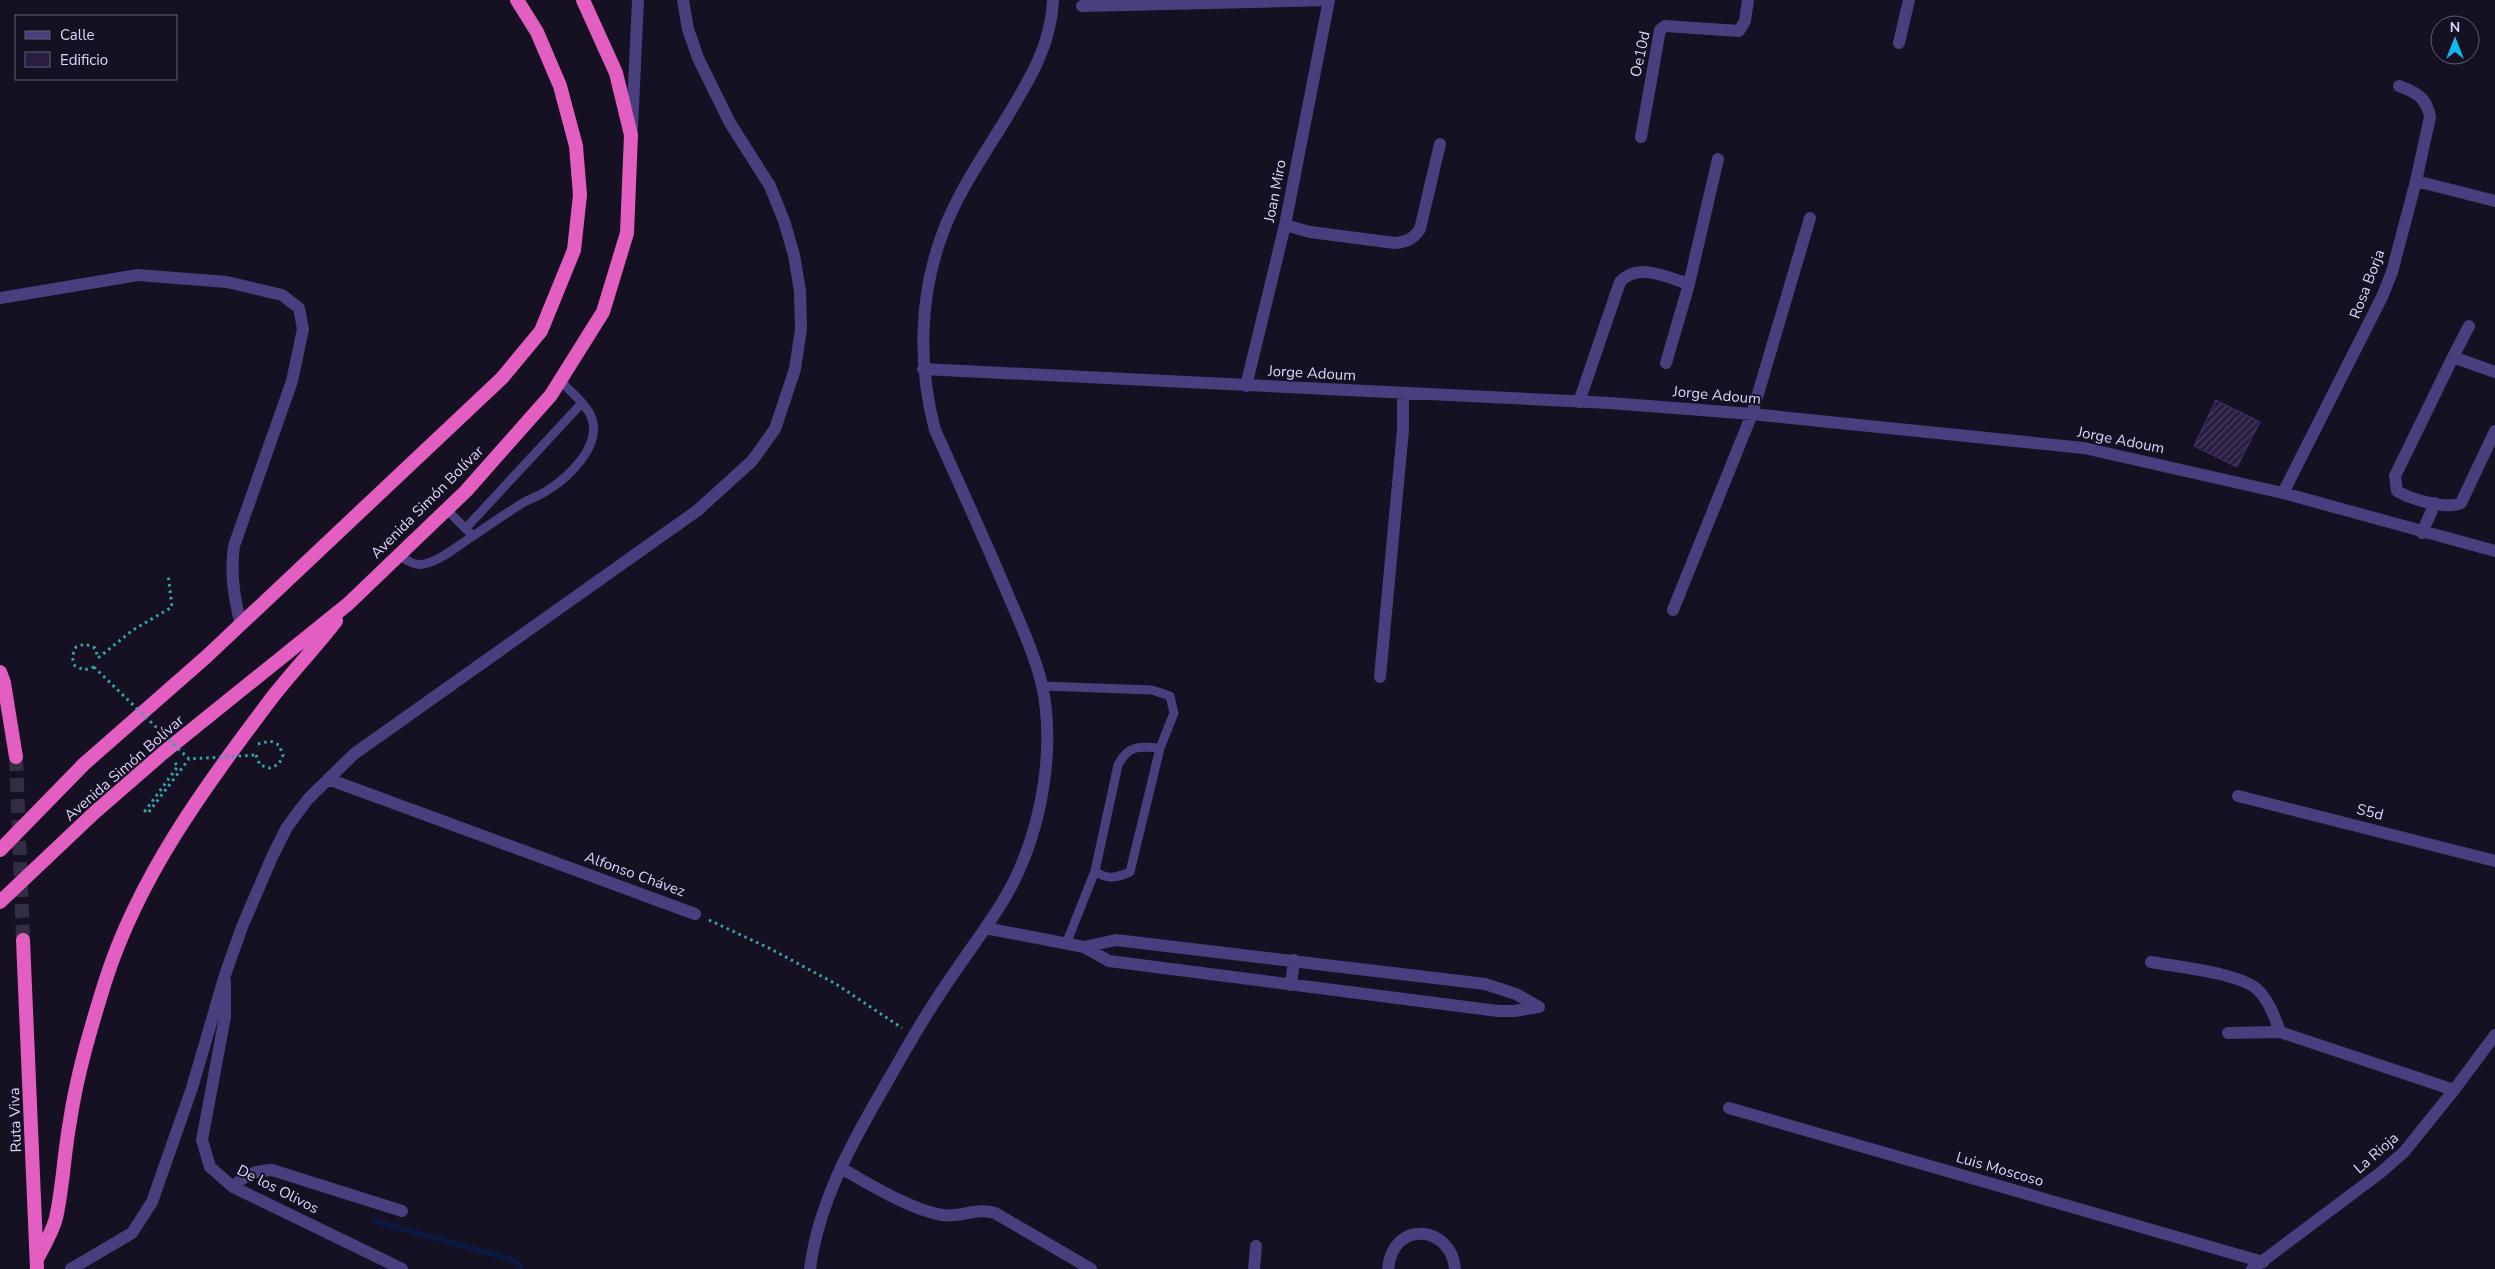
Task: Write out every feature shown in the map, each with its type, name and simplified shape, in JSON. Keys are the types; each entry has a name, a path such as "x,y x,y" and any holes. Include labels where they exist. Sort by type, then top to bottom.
{"highway":[{"name":"Avenida Simón Bolívar","path":"0,850 84,764 240,625 502,378 541,331 574,250 580,195 576,146 560,86 537,32 517,0"},
{"name":"Avenida Simón Bolívar","path":"0,902 94,813 156,759 348,604 447,510 551,395 561,381 603,312 627,233 631,135 616,73 583,0"},
{"path":"37,1264 56,1219 70,1120 91,1032 116,952 141,893 177,829 202,791 272,698 310,654 348,604"},
{"path":"0,672 4,683 16,757"},
{"name":"Ruta Viva","path":"23,940 37,1264"}],"street":[{"path":"631,135 638,0"},
{"path":"71,1269 132,1232 152,1202 192,1088 225,974 242,927 286,827 308,799 354,754 698,510 752,461 776,429 795,368 801,329 800,291 794,255 784,221 770,186 730,123 698,58 688,29 683,0"},
{"path":"810,1269 812,1250 825,1204 841,1168 914,1035 986,928 1017,875 1034,824 1045,772 1048,732 1042,686 1031,651 1008,594 935,430 927,401 923,369 926,298 932,266 942,234 963,190 1028,82 1048,41 1053,0"},
{"path":"1082,6 1329,0"},
{"name":"Joan Miro","path":"1246,386 1285,225 1329,0"},
{"name":"Oe10d","path":"1640,137 1660,30 1664,26 1739,31 1744,21 1748,0"},
{"path":"1899,43 1909,0"},
{"name":"Rosa Borja","path":"2282,493 2382,297 2392,272 2416,181 2430,117 2424,100 2415,92 2399,86"},
{"path":"1285,225 1310,232 1395,243 1406,242 1415,237 1420,229 1440,144"},
{"path":"1666,363 1689,284 1718,159"},
{"path":"2416,181 2495,201"},
{"path":"1673,610 1752,414 1810,218"},
{"path":"1580,402 1620,282 1627,275 1636,271 1646,271 1689,284"},
{"path":"0,298 138,275 227,282 282,295 299,308 303,329 292,382 234,546 231,563 233,592 240,625"},
{"path":"2469,326 2395,476 2397,490 2434,504 2452,506 2461,503 2495,431"},
{"path":"2453,357 2495,372"},
{"name":"Jorge Adoum","path":"923,369 1580,402 1752,414 2084,448 2282,493 2495,552"},
{"path":"1380,677 1403,430 1403,394"},
{"path":"2422,533 2434,504"},
{"name":"Alfonso Chávez","path":"328,778 695,914"},
{"name":"S5d","path":"2238,796 2495,861"},
{"path":"986,928 1084,947 1109,960 1498,1011 1514,1011 1539,1006 1516,994 1486,984 1116,940 1104,940 1084,947"},
{"path":"1291,985 1294,960"},
{"path":"2151,962 2227,976 2258,989 2266,1000 2280,1032"},
{"name":"De los Olivos","path":"225,974 225,1017 202,1140 210,1167 233,1187 402,1269"},
{"path":"2228,1033 2280,1032 2454,1090"},
{"name":"La Rioja","path":"2258,1265 2404,1152 2454,1090 2495,1034"},
{"name":"Luis Moscoso","path":"1729,1108 2258,1265"},
{"path":"841,1168 878,1190 933,1213 945,1216 980,1210 995,1213 1092,1269"},
{"path":"233,1187 245,1175 256,1170 272,1170 402,1211"},
{"path":"1388,1269 1391,1252 1395,1244 1408,1235 1418,1234 1431,1236 1447,1246 1455,1269"},
{"path":"1254,1269 1256,1246"}],"lane":[{"path":"398,555 415,564 424,565 432,562 523,502 547,491 566,476 585,453 594,433 592,419 561,381"},
{"path":"466,528 581,404"},
{"path":"447,510 473,536"},
{"path":"1042,686 1152,690 1164,692 1170,696 1174,713 1160,748 1130,872 1110,878 1095,871"},
{"path":"1066,944 1095,871 1118,764 1130,748 1139,746 1160,748"}],"path":[{"path":"168,574 172,607 133,630 98,658 95,648 85,644 76,647 72,656 75,666 84,670 94,667 189,760"},
{"path":"178,766 145,811 148,813 189,760 256,755 260,764 270,768 279,764 283,755 279,745 270,741 260,746"},
{"name":"Alfonso Chávez","path":"695,914 769,948 836,984 914,1035"}],"building":[{"path":"2216,400 2260,422 2237,467 2194,446"}],"waterway":[{"path":"375,1221 514,1260 522,1269"}],"tunnel":[{"path":"16,757 23,940"}]}
